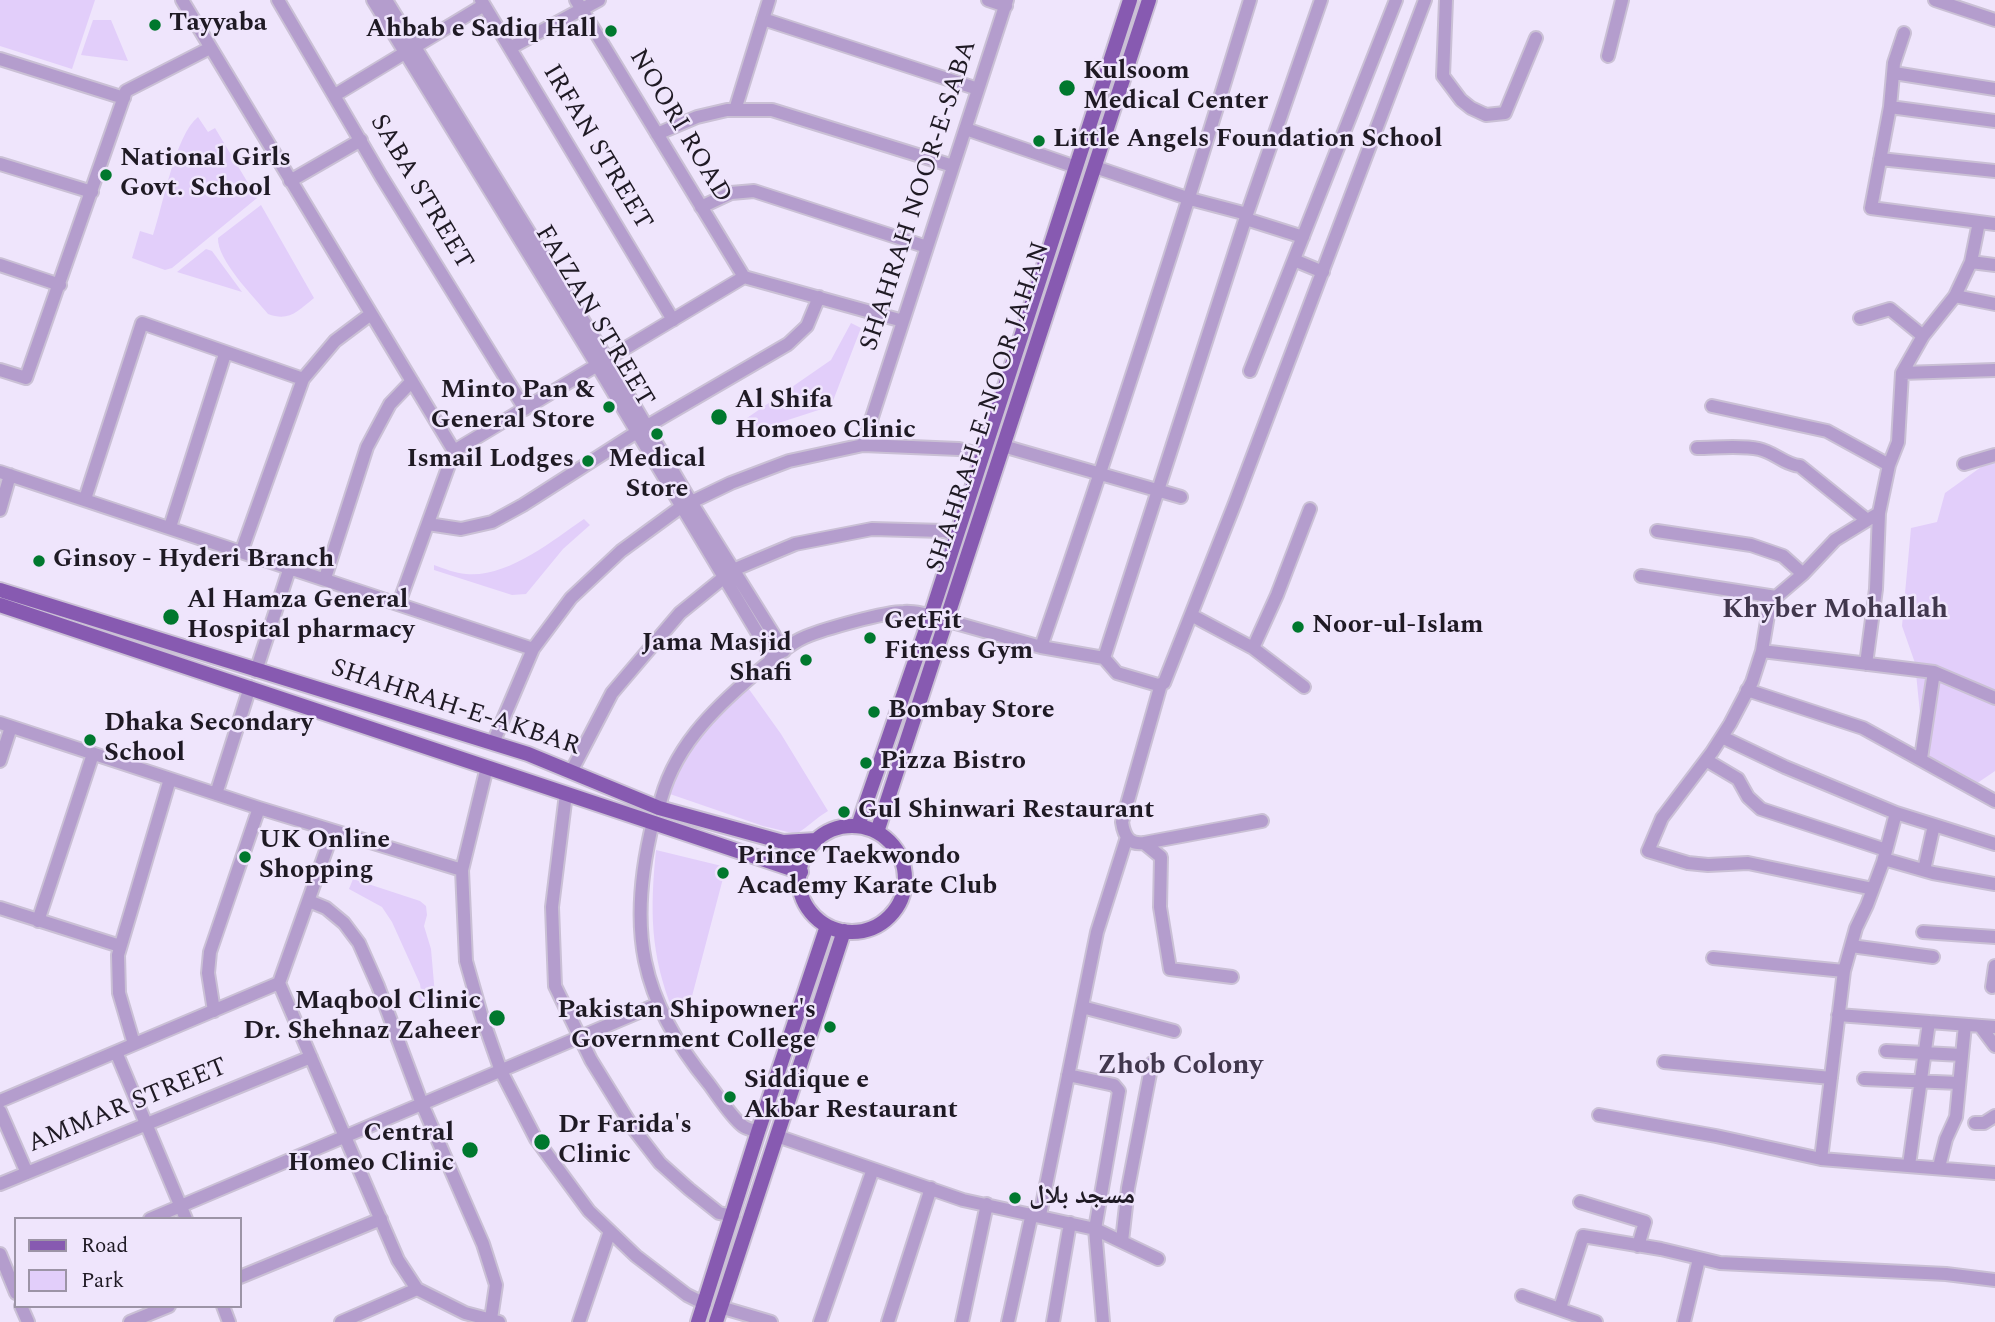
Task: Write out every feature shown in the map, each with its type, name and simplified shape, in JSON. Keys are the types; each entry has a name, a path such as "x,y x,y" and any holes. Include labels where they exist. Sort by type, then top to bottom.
{"main road":[{"name":"SHAHRAH-E-NOOR JAHAN","path":"877,832 1149,0"},
{"name":"SHAHRAH-E-NOOR JAHAN","path":"858,826 931,615 1128,7"},
{"path":"1128,7 1143,19"},
{"path":"997,408 1014,413"},
{"name":"SHAHRAH-E-AKBAR","path":"0,590 528,754 659,808 783,842 816,840"},
{"name":"SHAHRAH-E-AKBAR","path":"0,605 801,872"},
{"path":"858,826 887,836 898,850 903,863 905,883 895,910 885,920 859,931 844,931 827,926 817,919 803,900 800,889 801,863 816,840 831,830 858,826"},
{"path":"698,1322 827,926"},
{"path":"716,1322 844,931"}],"street":[{"path":"182,0 454,451"},
{"name":"SABA STREET","path":"278,0 524,409"},
{"name":"FAIZAN STREET","path":"373,0 410,50 602,362 728,573 773,659"},
{"name":"FAIZAN STREET","path":"386,0 410,50"},
{"path":"510,48 579,5 599,0"},
{"path":"735,110 769,0"},
{"path":"988,0 1006,3"},
{"path":"1041,647 1190,200 1250,0"},
{"path":"1104,658 1247,217 1321,0"},
{"path":"1250,372 1396,0"},
{"path":"1262,821 1144,843 1132,843 1122,822 1161,684 1166,680 1425,0"},
{"path":"1446,0 1443,76 1461,100 1486,115 1505,113 1536,38"},
{"path":"1608,56 1622,0"},
{"path":"1935,0 1995,20"},
{"path":"335,95 483,3"},
{"name":"IRFAN STREET","path":"483,3 673,320"},
{"name":"SHAHRAH NOOR-E-SABA","path":"863,445 1006,3"},
{"name":"NOORI ROAD","path":"579,5 744,277"},
{"path":"763,19 978,89"},
{"path":"1904,33 1894,64 1890,107 1871,208 1995,224"},
{"path":"0,370 26,378 126,91 210,48"},
{"path":"0,59 124,98"},
{"path":"1894,73 1995,89"},
{"path":"1890,107 1995,121"},
{"path":"657,134 697,117 735,110 772,110 953,166"},
{"path":"966,129 1076,167"},
{"path":"290,181 360,140"},
{"path":"1880,159 1995,171"},
{"path":"0,163 92,192"},
{"path":"1095,167 1303,237"},
{"path":"701,207 731,193 754,191 927,247"},
{"path":"1866,664 1876,589 1879,513 1889,466 1898,442 1902,373 1923,336 1955,296 1970,262 1979,222"},
{"path":"1294,260 1323,272"},
{"path":"1970,262 1995,265"},
{"path":"0,265 60,285"},
{"path":"399,603 454,451 744,277 904,321"},
{"path":"1955,296 1995,304"},
{"path":"428,524 461,529 492,522 523,505 642,429 788,344 807,326 818,297"},
{"path":"1860,318 1890,309 1923,336"},
{"path":"242,550 303,379 335,341 371,314"},
{"path":"85,499 142,323 303,379"},
{"path":"170,527 225,354"},
{"path":"1902,373 1995,370"},
{"path":"325,579 368,447 390,404 412,381"},
{"path":"1713,407 1827,431 1889,466"},
{"path":"494,743 533,649 571,598 621,551 686,505 731,483 789,461 863,445 959,449 983,455"},
{"path":"1003,446 1181,497"},
{"path":"1697,448 1756,448 1772,453 1793,466 1800,466 1867,520"},
{"path":"1964,464 1995,456"},
{"path":"0,510 5,473 533,649"},
{"path":"1253,648 1310,509"},
{"path":"1873,889 1748,863 1688,863 1648,851 1662,818 1706,760 1752,682 1762,651 1768,614 1776,597 1804,575 1835,540 1879,513"},
{"path":"571,772 612,693 680,613 728,573 795,544 872,529 944,531 956,535"},
{"path":"1657,530 1751,545 1783,556 1804,575"},
{"path":"256,671 290,566"},
{"name":"FAIZAN STREET","path":"728,573 785,651"},
{"path":"1641,576 1776,597"},
{"path":"659,808 662,794 685,744 720,703 804,637 904,612 931,615"},
{"path":"1191,615 1253,648 1304,687"},
{"path":"945,620 1041,647 1104,658 1117,673 1161,684"},
{"path":"1762,651 1934,672 1995,698"},
{"path":"1920,758 1934,672"},
{"path":"216,794 250,687"},
{"path":"1746,690 1863,728 1995,801"},
{"path":"0,761 6,725 259,808 462,870"},
{"path":"1721,737 1896,813 1995,844"},
{"path":"38,921 93,754"},
{"path":"1706,760 1738,779 1748,797 1761,809 1924,870 1995,884"},
{"path":"487,767 462,870 466,961 501,1071 536,1139 589,1211 636,1256 687,1295 705,1304"},
{"path":"134,1044 119,993 120,946 170,779"},
{"path":"566,794 552,907 555,986 579,1038 611,1095 660,1163 719,1213 733,1216"},
{"path":"214,1011 208,973 210,952 259,808"},
{"path":"1821,1159 1844,971 1856,928 1885,854 1896,813"},
{"path":"653,822 645,857 639,907 642,950 658,1004 686,1056 743,1126 758,1132"},
{"path":"1924,870 1934,825"},
{"path":"309,901 326,908 344,923 359,943 422,1104 483,1244 496,1285 495,1321 465,1313 417,1289 398,1259 279,983 333,831"},
{"path":"1007,1322 1036,1214 1097,932 1127,837"},
{"path":"1144,843 1162,860 1160,907 1170,969 1232,977"},
{"path":"0,908 120,946"},
{"path":"1923,932 1995,937"},
{"path":"1851,946 1933,957"},
{"path":"1713,958 1844,971"},
{"path":"1992,987 1995,966"},
{"path":"0,1101 279,983"},
{"path":"155,1217 658,1004"},
{"path":"1082,1007 1174,1031"},
{"path":"1838,1015 1995,1027"},
{"path":"1909,1165 1929,1022"},
{"path":"1939,1167 1946,1139 1956,1117 1965,1025"},
{"path":"1980,1026 1995,1046"},
{"path":"1886,1051 1962,1055"},
{"path":"116,1052 186,1217"},
{"name":"AMMAR STREET","path":"0,1184 311,1057"},
{"path":"1664,1062 1831,1077"},
{"path":"1122,1241 1128,1188 1152,1063"},
{"path":"1068,1074 1114,1086 1119,1091 1095,1229 1102,1322"},
{"path":"1864,1079 1959,1083"},
{"path":"0,1111 27,1173"},
{"path":"1599,1115 1716,1136 1821,1159 1995,1172"},
{"path":"1975,1123 1984,1123 1995,1116"},
{"path":"778,1136 963,1200 1095,1229 1158,1259"},
{"path":"820,1322 873,1169"},
{"path":"888,1322 931,1188"},
{"path":"1580,1202 1645,1222 1638,1246"},
{"path":"962,1322 987,1204"},
{"path":"242,1276 381,1219"},
{"path":"1053,1322 1070,1223"},
{"path":"579,1322 610,1231"},
{"path":"1560,1308 1583,1236 1720,1263 1946,1274 1995,1280"},
{"path":"0,1254 8,1278"},
{"path":"1684,1322 1699,1259"},
{"path":"341,1322 417,1289"},
{"path":"1522,1296 1596,1322"},
{"path":"720,1307 771,1322"},
{"path":"130,1322 164,1308"}],"green space":[{"path":"0,0 95,0 72,69 0,46"},
{"path":"93,20 111,20 128,61 81,55"},
{"path":"198,117 208,132 215,128 257,198 172,268 165,270 132,258 140,231 153,235 176,155 190,126"},
{"path":"261,205 314,298 288,316 268,314 237,278 219,247 218,238"},
{"path":"206,249 212,251 242,292 177,272"},
{"path":"851,323 861,328 831,406 754,431 747,418 831,360"},
{"path":"1995,460 1995,771 1973,786 1924,754 1915,663 1902,626 1911,528 1937,522 1945,493 1988,462"},
{"path":"584,519 590,525 563,549 526,594 512,595 434,570 434,565 466,574 497,570 528,556"},
{"path":"746,685 781,734 828,811 796,834 763,826 667,793 697,737"},
{"path":"656,850 726,867 691,1000 673,1011 656,951 653,892"},
{"path":"353,879 420,901 426,906 424,926 431,949 435,995 421,1005 417,993 421,991 420,984 392,922 382,907 349,889"}],"place":[{"name":"Tayyaba","path":"155,25"},
{"name":"Ahbab e Sadiq Hall","path":"611,31"},
{"name":"Kulsoom Medical Center","path":"1067,88"},
{"name":"Little Angels Foundation School","path":"1039,141"},
{"name":"National Girls Govt. School","path":"106,175"},
{"name":"Minto Pan & General Store","path":"609,407"},
{"name":"Al Shifa Homoeo Clinic","path":"719,417"},
{"name":"Medical Store","path":"657,434"},
{"name":"Ismail Lodges","path":"588,461"},
{"name":"Ginsoy - Hyderi Branch","path":"39,561"},
{"name":"Al Hamza General Hospital pharmacy","path":"171,617"},
{"name":"Noor-ul-Islam","path":"1298,627"},
{"name":"GetFit Fitness Gym","path":"870,638"},
{"name":"Jama Masjid Shafi","path":"806,660"},
{"name":"Bombay Store","path":"874,712"},
{"name":"Dhaka Secondary School","path":"90,740"},
{"name":"Pizza Bistro","path":"866,763"},
{"name":"Gul Shinwari Restaurant","path":"844,812"},
{"name":"UK Online Shopping","path":"245,857"},
{"name":"Prince Taekwondo Academy Karate Club","path":"723,873"},
{"name":"Maqbool Clinic Dr. Shehnaz Zaheer","path":"497,1018"},
{"name":"Pakistan Shipowner's Government College","path":"830,1027"},
{"name":"Siddique e Akbar Restaurant","path":"730,1097"},
{"name":"Dr Farida's Clinic","path":"542,1142"},
{"name":"Central Homeo Clinic","path":"470,1150"},
{"name":"مسجد بلال","path":"1015,1198"}],"district":[{"name":"Khyber Mohallah","path":"1835,612"},
{"name":"Zhob Colony","path":"1180,1068"}]}
